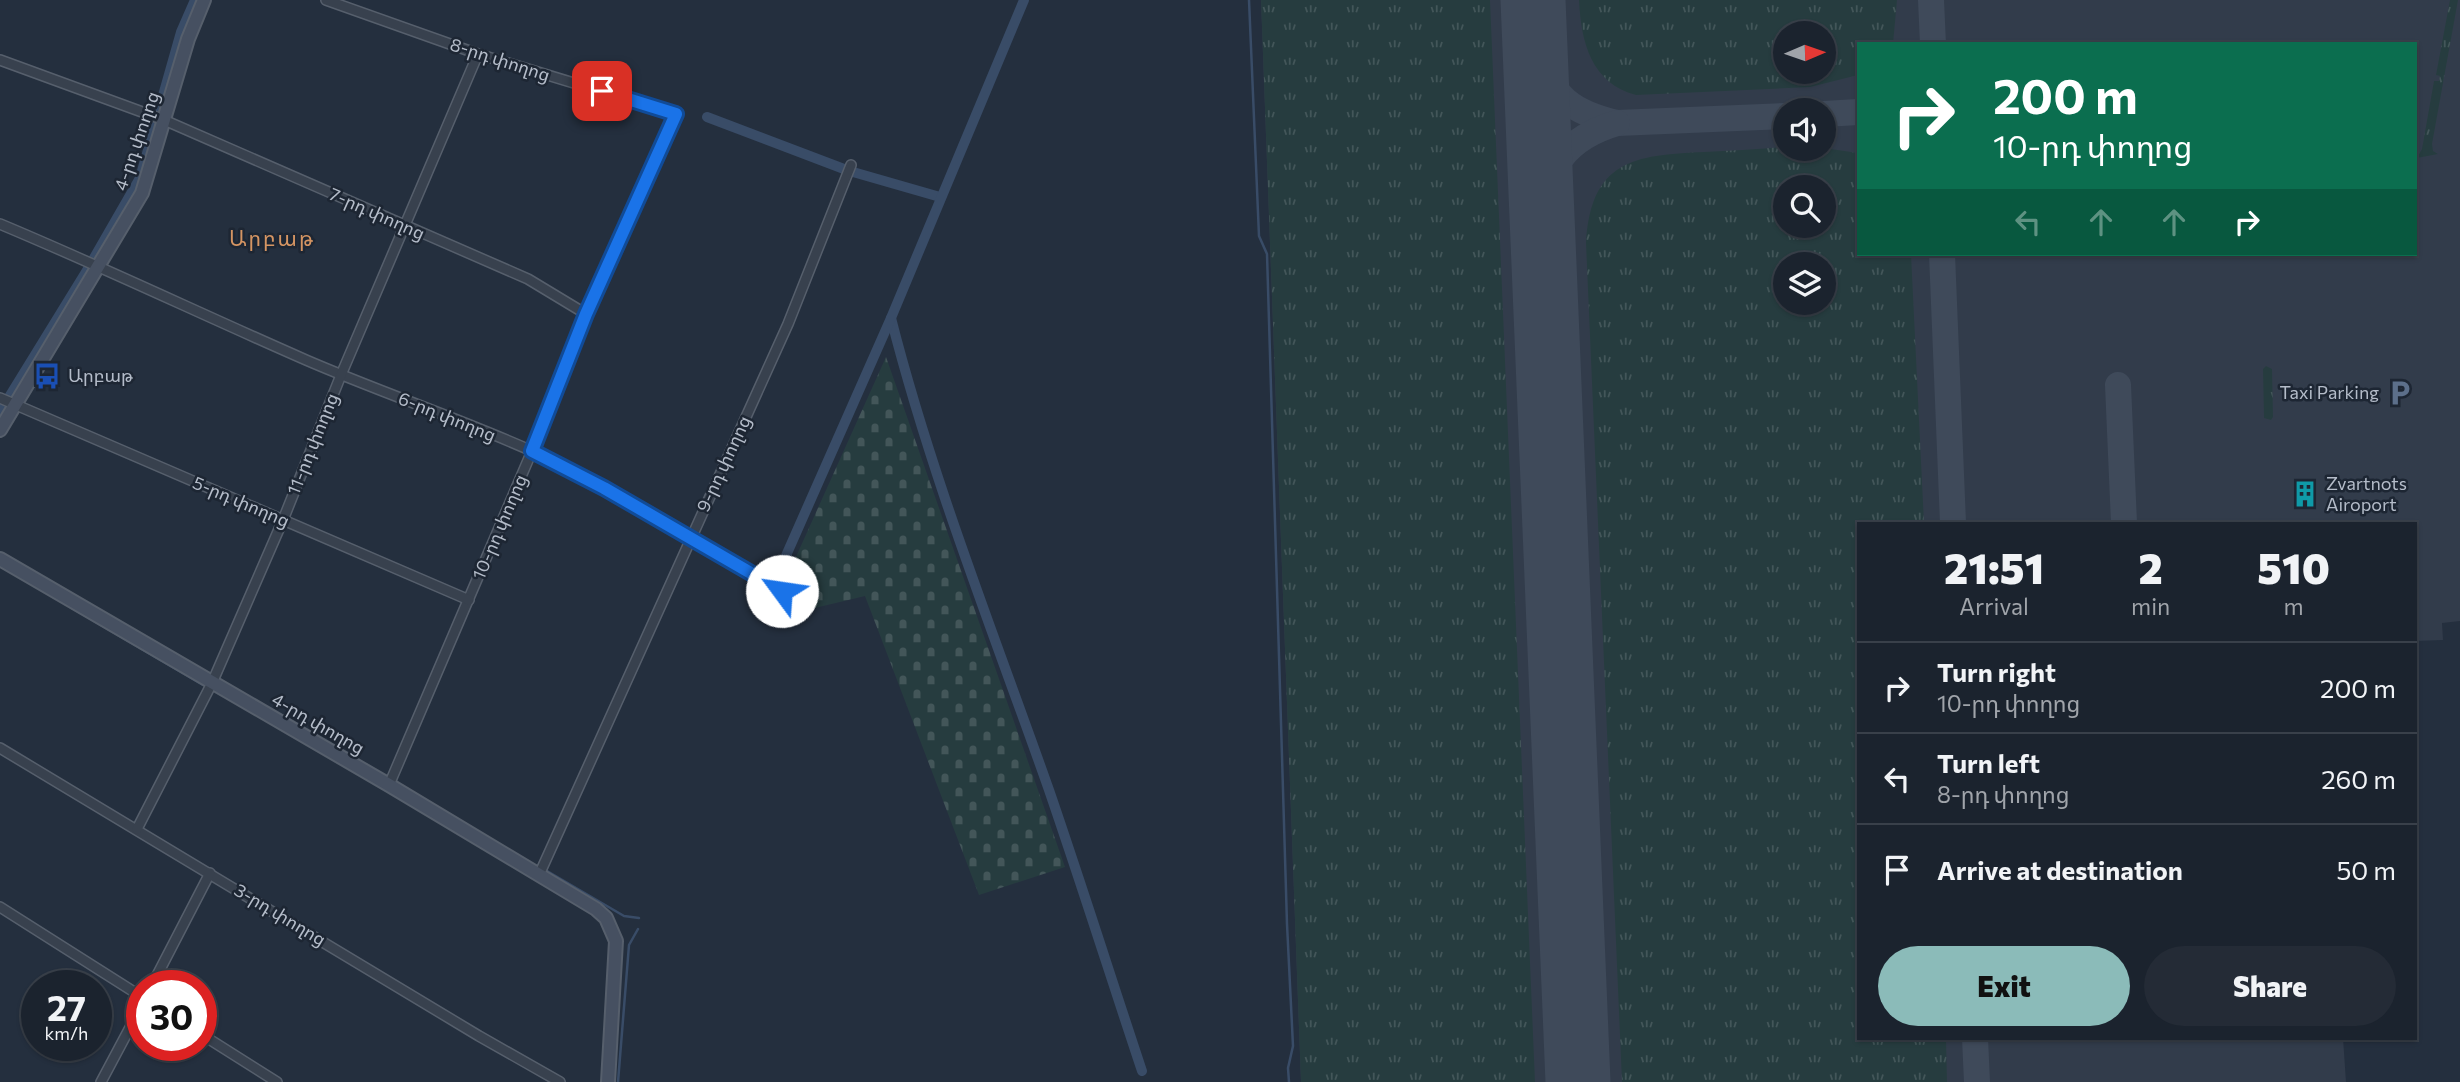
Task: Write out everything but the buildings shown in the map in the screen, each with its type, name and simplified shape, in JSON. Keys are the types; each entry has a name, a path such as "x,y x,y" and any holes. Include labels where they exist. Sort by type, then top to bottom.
{"main road":[{"name":"4-րդ փողոց","path":"0,430 142,193 188,39 204,0"},
{"name":"4-րդ փողոց","path":"0,559 389,785 596,909 612,928 616,954 608,1082"}],"street":[{"name":"8-րդ փողոց","path":"327,0 478,54 676,114"},
{"name":"11-րդ փողոց","path":"137,829 212,683 478,54"},
{"name":"7-րդ փողոց","path":"0,60 164,120 528,279 586,314"},
{"name":"10-րդ փողոց","path":"389,785 532,451 586,314 676,114"},
{"name":"9-րդ փողոց","path":"539,875 788,324 850,165"},
{"name":"6-րդ փողոց","path":"0,224 341,375 532,451 582,476 782,591"},
{"name":"5-րդ փողոց","path":"0,398 469,600"},
{"name":"3-րդ փողոց","path":"0,748 560,1082"},
{"path":"160,970 210,873"},
{"path":"0,907 126,987"},
{"path":"101,1082 126,1035"},
{"path":"217,1044 277,1082"}],"shaded area":[{"path":"1261,0 2460,0 2460,621 2442,623 2443,640 2417,641 2417,522 1857,522 1857,1040 2343,1040 2346,1082 1301,1082"}],"green space":[{"path":"1261,0 1490,0 1535,1082 1301,1082"},
{"path":"1579,0 1897,0 1893,42 1857,42 1857,75 1836,80 1836,21 1773,21 1773,84 1822,84 1810,87 1636,95 1608,81 1591,59 1586,45"},
{"path":"2450,0 2458,0 2432,144 2433,151 2438,154 2417,158 2422,149 2434,81 2439,81 2440,76 2436,75"},
{"path":"1773,148 1773,161 1836,161 1836,150 1857,153 1857,256 1911,256 1924,522 1857,522 1857,1040 1946,1040 1947,1082 1622,1082 1586,243 1590,216 1597,195 1607,179 1620,168 1637,160 1656,156"},
{"path":"886,357 1065,867 979,895 865,596 773,618 795,559"},
{"path":"2266,366 2272,369 2271,420 2264,418 2263,369"}],"waterway":[{"path":"158,113 181,32 195,0"},
{"path":"777,576 891,318 1024,0"},
{"path":"1249,0 1259,236 1267,254 1293,1046 1288,1068 1289,1082"},
{"path":"707,117 844,169"},
{"path":"94,258 140,178 155,125"},
{"path":"853,172 940,197"},
{"path":"9,397 89,267"},
{"path":"891,318 925,438 1049,790 1142,1071"},
{"path":"0,413 4,406"},
{"path":"70,607 203,685"},
{"path":"547,871 624,916 639,918"},
{"path":"618,1082 629,945 638,929"}],"taxiway":[{"path":"1931,0 1933,42"},
{"path":"1535,54 1557,92 1576,108 1601,119 1617,123 1773,116"},
{"path":"1836,113 1857,112"},
{"path":"1542,220 1548,185 1562,158 1584,137 1617,123"},
{"path":"1942,256 1953,522"},
{"path":"2118,385 2124,522"},
{"path":"1975,1040 1977,1082"}],"runway":[{"path":"1533,0 1578,1082"}],"place":[{"name":"Արբաթ","path":"47,376"},
{"name":"Taxi Parking","path":"2400,393"},
{"name":"Zvartnots Airoport","path":"2305,494"}],"district":[{"name":"Արբաթ","path":"272,239"}],"route":[{"path":"602,91 676,114 586,314 532,451 604,488 782,591"}]}
